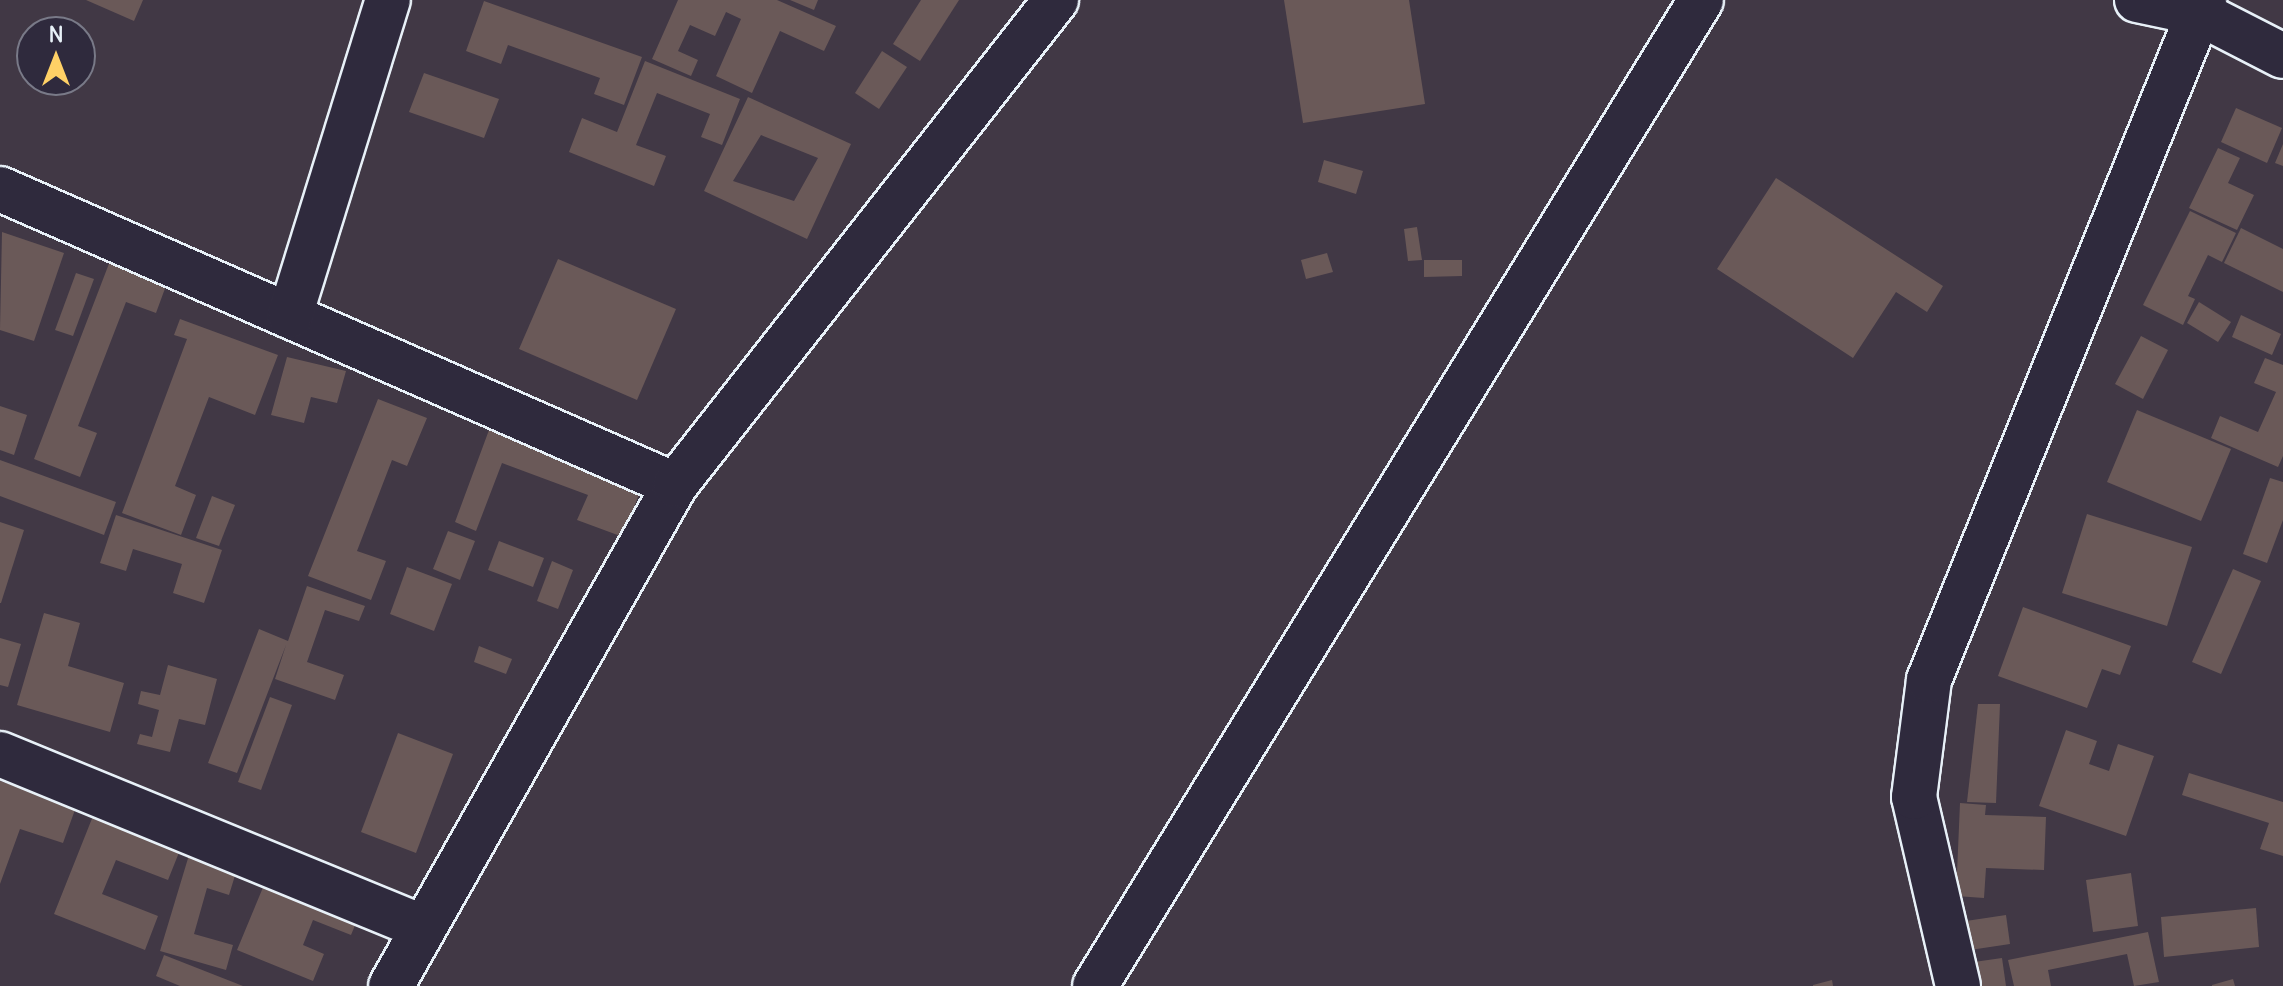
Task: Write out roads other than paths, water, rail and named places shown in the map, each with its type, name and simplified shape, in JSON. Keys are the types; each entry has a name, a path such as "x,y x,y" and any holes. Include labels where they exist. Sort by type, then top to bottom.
{"street":[{"path":"290,316 388,0"},
{"path":"391,986 675,485 1056,0"},
{"path":"1095,986 1701,0"},
{"path":"2137,0 2201,6 2283,56"},
{"path":"1958,986 1914,797 1929,680 2201,6"},
{"path":"0,189 675,485"},
{"path":"0,754 422,927"}]}
